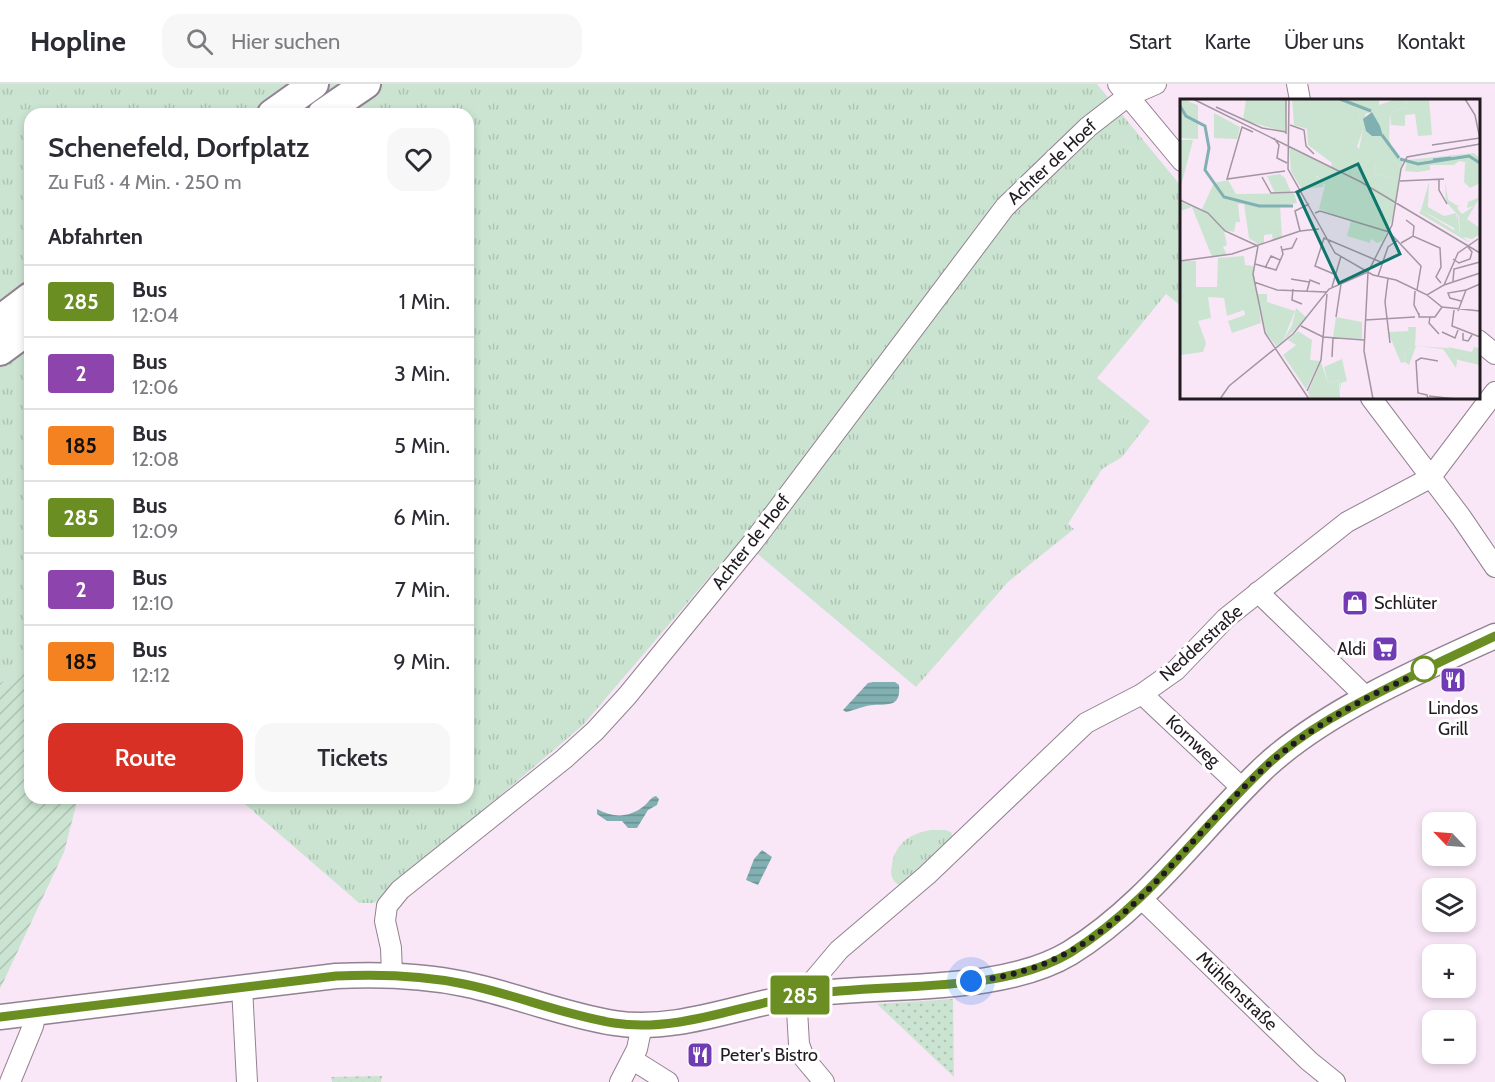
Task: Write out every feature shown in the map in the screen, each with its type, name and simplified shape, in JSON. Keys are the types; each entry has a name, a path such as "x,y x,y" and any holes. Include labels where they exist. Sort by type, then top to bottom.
{"highway":[{"path":"280,108 314,84"},
{"path":"331,108 366,84"},
{"path":"0,320 24,302"},
{"path":"0,351 24,333"}],"main road":[{"path":"0,1017 336,976 392,975 468,984 582,1016 615,1023 642,1025 696,1019 801,995 994,979 1029,970 1067,954 1100,932 1141,898 1243,789 1295,742 1367,698 1495,636"}],"street":[{"name":"Achter de Hoef","path":"392,975 391,948 385,921 387,906 400,890 564,759 595,731 627,696 753,542 1005,207 1123,90 1156,84"},
{"path":"1297,84 1300,99"},
{"path":"1123,90 1180,159"},
{"path":"1480,341 1495,354"},
{"name":"Nedderstraße","path":"801,995 839,950 927,875 1086,723 1142,694 1176,669 1226,618 1347,522 1430,478 1495,392"},
{"path":"1372,399 1461,517 1495,567"},
{"path":"1258,592 1367,698"},
{"name":"Kornweg","path":"1142,694 1243,789"},
{"name":"Mühlenstraße","path":"1141,898 1309,1061 1335,1082"},
{"path":"242,987 247,1082"},
{"path":"801,995 797,1010 799,1044 804,1058 824,1082"},
{"path":"9,1082 33,1026 36,1012"},
{"path":"620,1082 638,1049 642,1025"},
{"path":"633,1060 668,1082"}],"green space":[{"path":"0,84 1097,84 1180,185 1180,305 1166,294 1097,378 1150,421 1122,457 1102,469 1068,524 1074,529 1008,582 916,687 741,540 583,725 374,903 359,903 245,804 474,804 474,108 24,108 24,662 0,683"},
{"path":"24,662 24,804 76,804 64,852 0,989 0,683"},
{"path":"931,830 945,830 951,832 953,837 907,885 899,885 893,879 891,868 900,845 917,834"},
{"path":"953,999 954,1077 877,1004"},
{"path":"382,1076 381,1082 332,1082 331,1077"}],"shaded area":[{"path":"895,682 899,685 896,701 846,712 843,710 868,683"},
{"path":"656,796 659,799 657,805 648,810 637,828 628,828 622,821 607,821 597,814 597,809 609,814 627,815 638,810"},
{"path":"762,850 772,857 758,885 746,880 754,859"}],"bus line":[{"name":"285","path":"0,1017 365,974 423,977 468,984 582,1016 615,1023 642,1025 696,1019 801,995 830,991 994,979 1029,970 1067,954 1100,932 1141,898 1243,789 1295,742 1367,698 1495,636"}],"place":[{"name":"Schlüter","path":"1355,603"},
{"name":"Aldi","path":"1385,649"},
{"name":"Lindos Grill","path":"1453,680"},
{"name":"Peter's Bistro","path":"700,1055"}],"route":[{"path":"971,981 994,979 1029,970 1067,954 1100,932 1141,898 1243,789 1295,742 1367,698 1424,669"}]}
